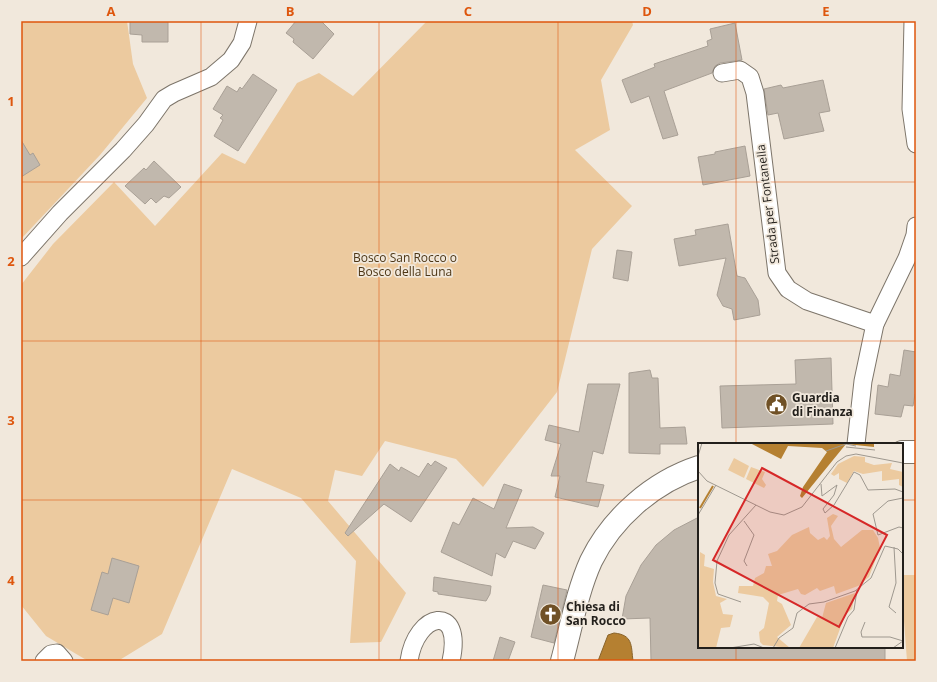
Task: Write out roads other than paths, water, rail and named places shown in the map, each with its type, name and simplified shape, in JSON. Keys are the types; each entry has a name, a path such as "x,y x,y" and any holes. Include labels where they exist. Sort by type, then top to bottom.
{"main road":[{"path":"903,452 916,452"},
{"path":"562,661 584,579 591,561 610,532 619,520 640,499 671,479 698,467"}],"street":[{"path":"21,257 60,213 123,150 146,124 164,99 211,77 231,60 242,43 248,21"},
{"path":"913,21 911,109 916,144"},
{"name":"Strada per Fontanella","path":"722,73 740,70 750,77 755,93 777,273 788,288 807,301 875,324"},
{"path":"856,443 863,381 875,324 907,258 915,235 916,226"},
{"path":"409,661 412,648 418,635 430,622 436,620 445,622 449,625 453,632 454,638 451,661"},
{"path":"44,661 51,654 57,653 64,661"}],"place":[{"name":"Guardia di Finanza","path":"777,405"},
{"name":"Chiesa di San Rocco","path":"550,614"}],"park label":[{"name":"Bosco San Rocco o Bosco della Luna","path":"405,265"}]}
